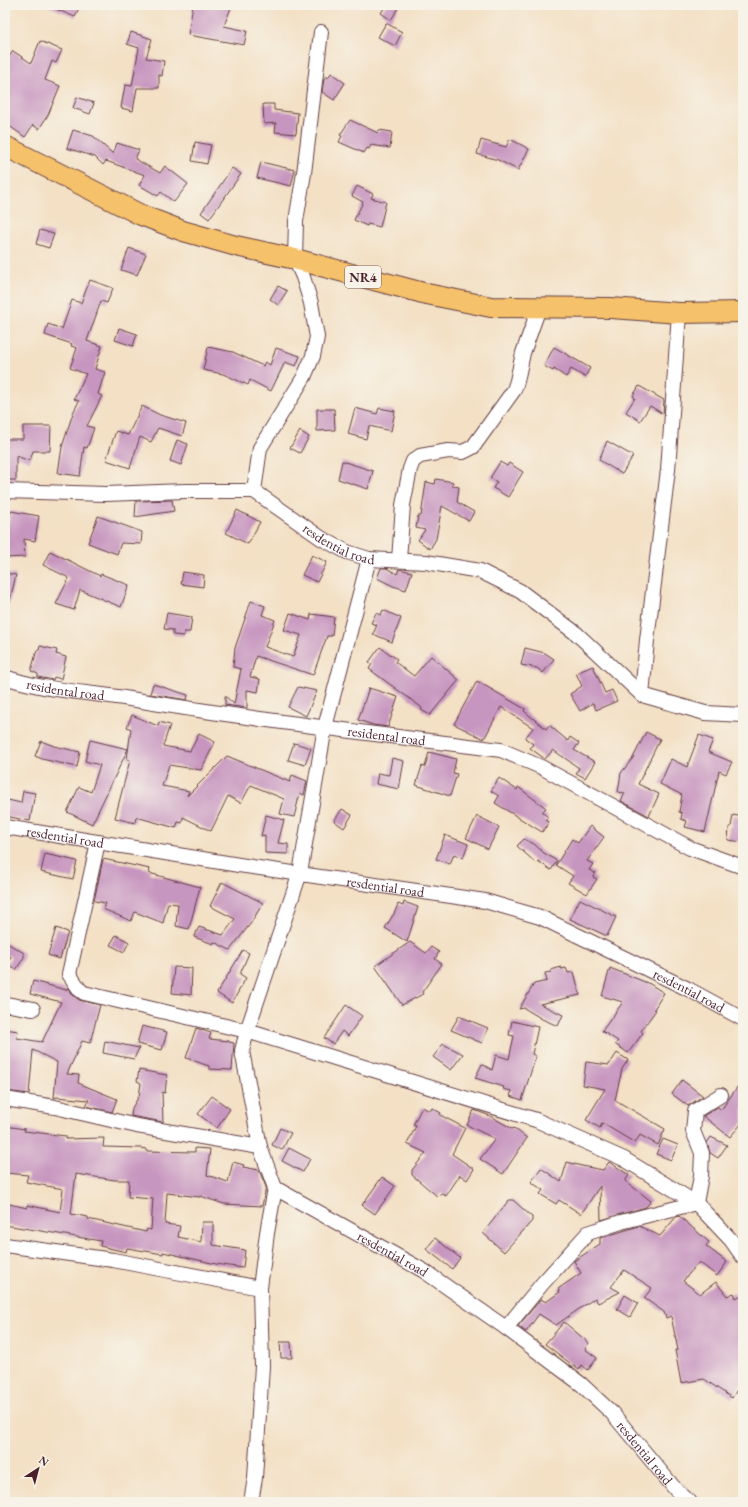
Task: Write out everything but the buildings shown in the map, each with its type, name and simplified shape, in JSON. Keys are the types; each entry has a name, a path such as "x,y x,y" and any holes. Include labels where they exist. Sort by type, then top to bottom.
{"highway":[{"name":"NR4","path":"5,146 142,215 183,231 236,246 295,259 427,294 490,307 611,308 679,313 743,312"}],"street":[{"path":"5,491 106,494 185,491 254,491 260,448 304,377 313,356 317,337 311,302 303,277 295,259 296,221 304,173 321,32"},
{"path":"398,560 403,505 410,469 413,462 420,456 448,450 463,452 473,447 514,390 518,381 523,353 539,308"},
{"path":"679,313 668,470 647,640 642,695 705,714 743,715"},
{"name":"resdential road","path":"254,491 321,538 347,552 369,558 426,562 480,571 520,591 577,634 642,695"},
{"path":"251,1502 255,1478 262,1366 260,1288 267,1233 275,1188 260,1147 242,1051 247,1031 300,873 325,727 369,558"},
{"name":"residental road","path":"5,677 16,681 49,687 168,706 501,750 541,767 690,848 743,867"},
{"name":"resdential road","path":"5,827 485,901 540,917 688,989 743,1019"},
{"path":"98,842 69,974 80,990 91,994 247,1031 536,1120 624,1159 696,1203 731,1240 743,1257"},
{"path":"5,1004 33,1009"},
{"path":"696,1203 701,1176 702,1153 693,1131 695,1111 721,1095"},
{"path":"5,1099 55,1106 137,1126 260,1147"},
{"name":"resdential road","path":"275,1188 424,1271 506,1328 581,1384 612,1413 676,1490 690,1502"},
{"path":"506,1328 542,1284 588,1233 621,1222 696,1203"},
{"path":"5,1245 113,1260 260,1288"}]}
